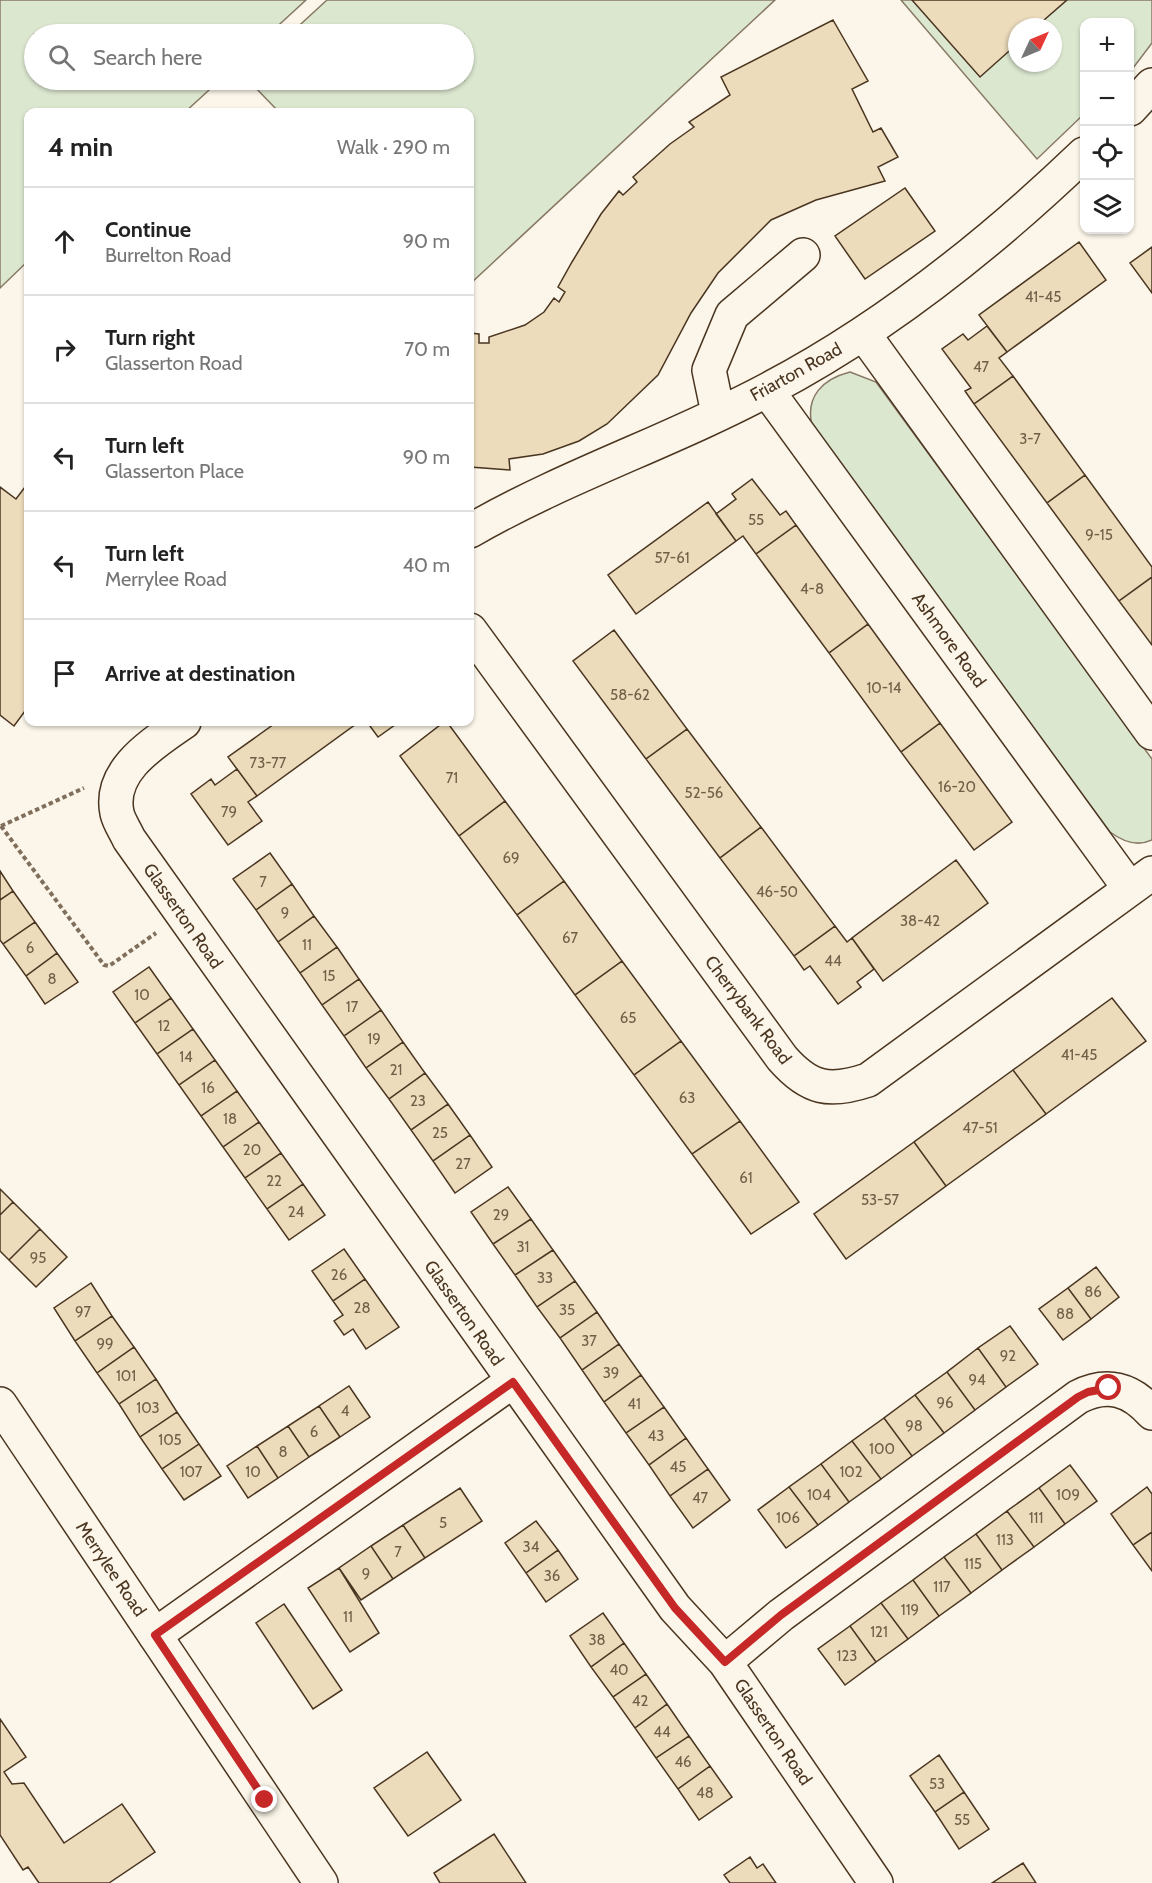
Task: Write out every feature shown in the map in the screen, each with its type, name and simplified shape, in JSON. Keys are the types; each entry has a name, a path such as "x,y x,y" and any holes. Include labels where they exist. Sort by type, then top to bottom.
{"street":[{"name":"Friarton Road","path":"474,529 577,478 767,390 817,363 863,333 975,252 1024,212 1080,157"},
{"path":"718,413 709,370 732,315 803,255"},
{"path":"863,333 1152,733"},
{"name":"Ashmore Road","path":"767,390 1141,881"},
{"name":"Cherrybank Road","path":"474,635 782,1058 798,1076 812,1083 827,1088 845,1088 868,1080 1141,881"},
{"path":"124,778 143,751 178,726"},
{"name":"Glasserton Road","path":"124,778 116,802 118,816 129,838 675,1608 725,1662 876,1883"},
{"path":"155,1635 513,1382"},
{"path":"725,1662 781,1615 1078,1397 1100,1389 1118,1389 1133,1396 1152,1413"},
{"name":"Merrylee Road","path":"0,1404 321,1883"}],"path":[{"path":"124,778 0,826 104,965 109,966 182,914"}],"green space":[{"path":"0,0 306,0 280,24 24,24 24,90 209,90 189,108 24,108 24,265 0,288"},
{"path":"327,0 775,0 474,280 474,108 275,108 258,90 474,90 474,24 301,24"},
{"path":"901,0 1152,0 1152,43 1134,67 1134,18 1080,18 1080,118 1037,159"},
{"path":"850,372 876,382 1152,759 1152,840 1141,843 1130,842 1110,832 812,426 811,406 818,390 832,379"}],"building":[{"path":"912,0 1067,0 1046,18 1008,18 1008,52 980,77"},
{"path":"833,20 868,81 852,89 873,132 881,128 898,157 878,167 885,181 816,200 771,220 718,273 691,313 658,375 607,424 579,441 543,454 509,459 510,470 474,467 474,333 479,334 479,343 489,343 489,337 525,325 544,312 554,298 559,302 565,292 558,287 601,214 619,191 623,195 637,182 633,177 670,144 694,127 689,122 730,95 721,77"},
{"path":"905,188 935,231 865,279 835,236"},
{"path":"1079,242 1106,280 1007,352 979,315"},
{"path":"1152,247 1152,293 1130,263"},
{"path":"987,326 1007,352 999,358 1013,376 974,404 965,391 971,388 942,349 963,334 968,340"},
{"path":"1013,376 1085,475 1047,503 974,404"},
{"path":"1085,475 1152,567 1152,577 1119,601 1047,503"},
{"path":"752,479 780,515 786,511 796,525 756,554 743,536 736,541 716,514 736,499 732,494"},
{"path":"0,487 16,499 24,488 24,712 14,726 0,715"},
{"path":"708,502 736,541 636,614 608,575"},
{"path":"796,525 868,624 829,653 756,554"},
{"path":"1152,577 1152,645 1119,601"},
{"path":"868,624 940,723 901,752 829,653"},
{"path":"614,630 687,729 646,759 573,661"},
{"path":"940,723 1012,822 974,850 901,752"},
{"path":"271,726 353,726 257,796 228,757"},
{"path":"370,726 393,726 378,737"},
{"path":"439,726 450,726 505,801 459,836 400,756"},
{"path":"687,729 761,827 720,858 646,759"},
{"path":"237,769 257,796 248,802 262,821 228,845 191,794 211,779 215,785"},
{"path":"505,801 564,881 517,915 459,836"},
{"path":"761,827 835,926 794,956 720,858"},
{"path":"270,853 292,884 256,910 233,879"},
{"path":"956,860 988,903 883,981 852,938"},
{"path":"0,871 13,891 0,900"},
{"path":"564,881 622,961 575,995 517,915"},
{"path":"292,884 314,916 278,942 256,910"},
{"path":"13,891 35,922 3,944 0,940 0,900"},
{"path":"314,916 337,947 300,973 278,942"},
{"path":"35,922 57,953 26,976 3,944"},
{"path":"835,926 847,942 852,938 874,969 857,982 861,987 838,1004 810,966 804,970 794,956"},
{"path":"337,947 359,979 322,1005 300,973"},
{"path":"57,953 78,982 45,1004 26,976"},
{"path":"622,961 681,1041 634,1075 575,995"},
{"path":"149,967 171,998 135,1023 113,992"},
{"path":"359,979 381,1010 344,1036 322,1005"},
{"path":"171,998 193,1029 157,1054 135,1023"},
{"path":"1112,998 1146,1041 1046,1114 1013,1070"},
{"path":"381,1010 403,1042 366,1068 344,1036"},
{"path":"193,1029 215,1060 179,1085 157,1054"},
{"path":"681,1041 740,1121 692,1154 634,1075"},
{"path":"403,1042 425,1073 389,1099 366,1068"},
{"path":"215,1060 237,1091 201,1116 179,1085"},
{"path":"1013,1070 1046,1114 946,1186 914,1142"},
{"path":"425,1073 448,1104 411,1130 389,1099"},
{"path":"237,1091 259,1122 223,1147 201,1116"},
{"path":"448,1104 470,1135 433,1161 411,1130"},
{"path":"740,1121 799,1202 751,1234 692,1154"},
{"path":"259,1122 281,1153 245,1178 223,1147"},
{"path":"470,1135 492,1167 455,1193 433,1161"},
{"path":"914,1142 946,1186 846,1259 814,1214"},
{"path":"281,1153 303,1184 267,1209 245,1178"},
{"path":"303,1184 325,1215 289,1240 267,1209"},
{"path":"508,1187 531,1219 493,1244 471,1212"},
{"path":"0,1189 13,1202 0,1215"},
{"path":"13,1202 40,1229 9,1260 0,1251 0,1215"},
{"path":"531,1219 553,1250 515,1275 493,1244"},
{"path":"40,1229 67,1257 36,1287 9,1260"},
{"path":"344,1249 365,1279 333,1301 312,1271"},
{"path":"553,1250 575,1281 537,1307 515,1275"},
{"path":"1096,1267 1119,1297 1091,1319 1068,1288"},
{"path":"365,1279 399,1327 366,1349 353,1329 344,1335 334,1321 343,1315 333,1301"},
{"path":"575,1281 597,1312 560,1338 537,1307"},
{"path":"91,1283 112,1316 75,1341 54,1308"},
{"path":"1068,1288 1091,1319 1063,1340 1039,1309"},
{"path":"597,1312 619,1344 582,1370 560,1338"},
{"path":"112,1316 134,1347 97,1373 75,1341"},
{"path":"1010,1326 1038,1364 1006,1387 978,1348"},
{"path":"619,1344 641,1375 604,1402 582,1370"},
{"path":"134,1347 156,1379 119,1404 97,1373"},
{"path":"978,1348 1006,1387 975,1410 947,1372"},
{"path":"947,1372 975,1410 944,1433 915,1395"},
{"path":"641,1375 664,1407 626,1433 604,1402"},
{"path":"156,1379 177,1412 140,1437 119,1404"},
{"path":"349,1386 370,1417 340,1437 319,1406"},
{"path":"915,1395 944,1433 912,1456 884,1418"},
{"path":"319,1406 340,1437 309,1457 288,1426"},
{"path":"664,1407 686,1438 649,1465 626,1433"},
{"path":"177,1412 199,1444 162,1469 140,1437"},
{"path":"884,1418 912,1456 881,1479 852,1441"},
{"path":"288,1426 309,1457 278,1478 257,1446"},
{"path":"686,1438 708,1469 670,1496 649,1465"},
{"path":"852,1441 881,1479 849,1502 821,1464"},
{"path":"199,1444 221,1476 184,1500 162,1469"},
{"path":"257,1446 278,1478 248,1498 227,1466"},
{"path":"821,1464 849,1502 818,1525 789,1487"},
{"path":"1070,1465 1097,1501 1065,1524 1039,1488"},
{"path":"708,1469 730,1500 693,1528 670,1496"},
{"path":"789,1487 818,1525 786,1548 758,1510"},
{"path":"1147,1487 1152,1494 1152,1532 1133,1545 1111,1514"},
{"path":"460,1488 482,1521 425,1558 403,1525"},
{"path":"1039,1488 1065,1524 1034,1547 1007,1511"},
{"path":"1007,1511 1034,1547 1002,1570 976,1534"},
{"path":"536,1521 558,1550 526,1573 505,1543"},
{"path":"403,1525 425,1558 393,1579 371,1546"},
{"path":"1152,1532 1152,1571 1133,1545"},
{"path":"976,1534 1002,1570 971,1593 944,1557"},
{"path":"371,1546 393,1579 361,1600 339,1568"},
{"path":"558,1550 578,1579 546,1602 526,1573"},
{"path":"944,1557 971,1593 939,1616 913,1580"},
{"path":"339,1568 379,1633 350,1652 308,1588"},
{"path":"913,1580 939,1616 908,1639 881,1603"},
{"path":"881,1603 908,1639 876,1662 850,1626"},
{"path":"284,1604 342,1690 313,1709 256,1623"},
{"path":"603,1613 624,1643 591,1667 570,1636"},
{"path":"850,1626 876,1662 845,1685 818,1649"},
{"path":"624,1643 646,1674 613,1697 591,1667"},
{"path":"646,1674 667,1704 635,1728 613,1697"},
{"path":"667,1704 689,1736 656,1758 635,1728"},
{"path":"0,1719 26,1757 4,1772 12,1784 24,1783 64,1843 122,1804 155,1852 109,1883 39,1883 28,1867 23,1870 0,1835"},
{"path":"689,1736 710,1766 678,1789 656,1758"},
{"path":"427,1752 461,1800 408,1836 374,1788"},
{"path":"939,1755 964,1792 935,1812 910,1776"},
{"path":"710,1766 732,1797 699,1820 678,1789"},
{"path":"964,1792 989,1829 959,1849 935,1812"},
{"path":"494,1834 526,1883 440,1883 434,1873"},
{"path":"750,1857 757,1868 763,1864 776,1883 730,1883 724,1875"},
{"path":"1023,1863 1036,1883 992,1883"}],"route":[{"path":"265,1800 155,1635 513,1382 675,1608 725,1662 781,1615 1078,1397 1088,1392 1109,1388"}]}
